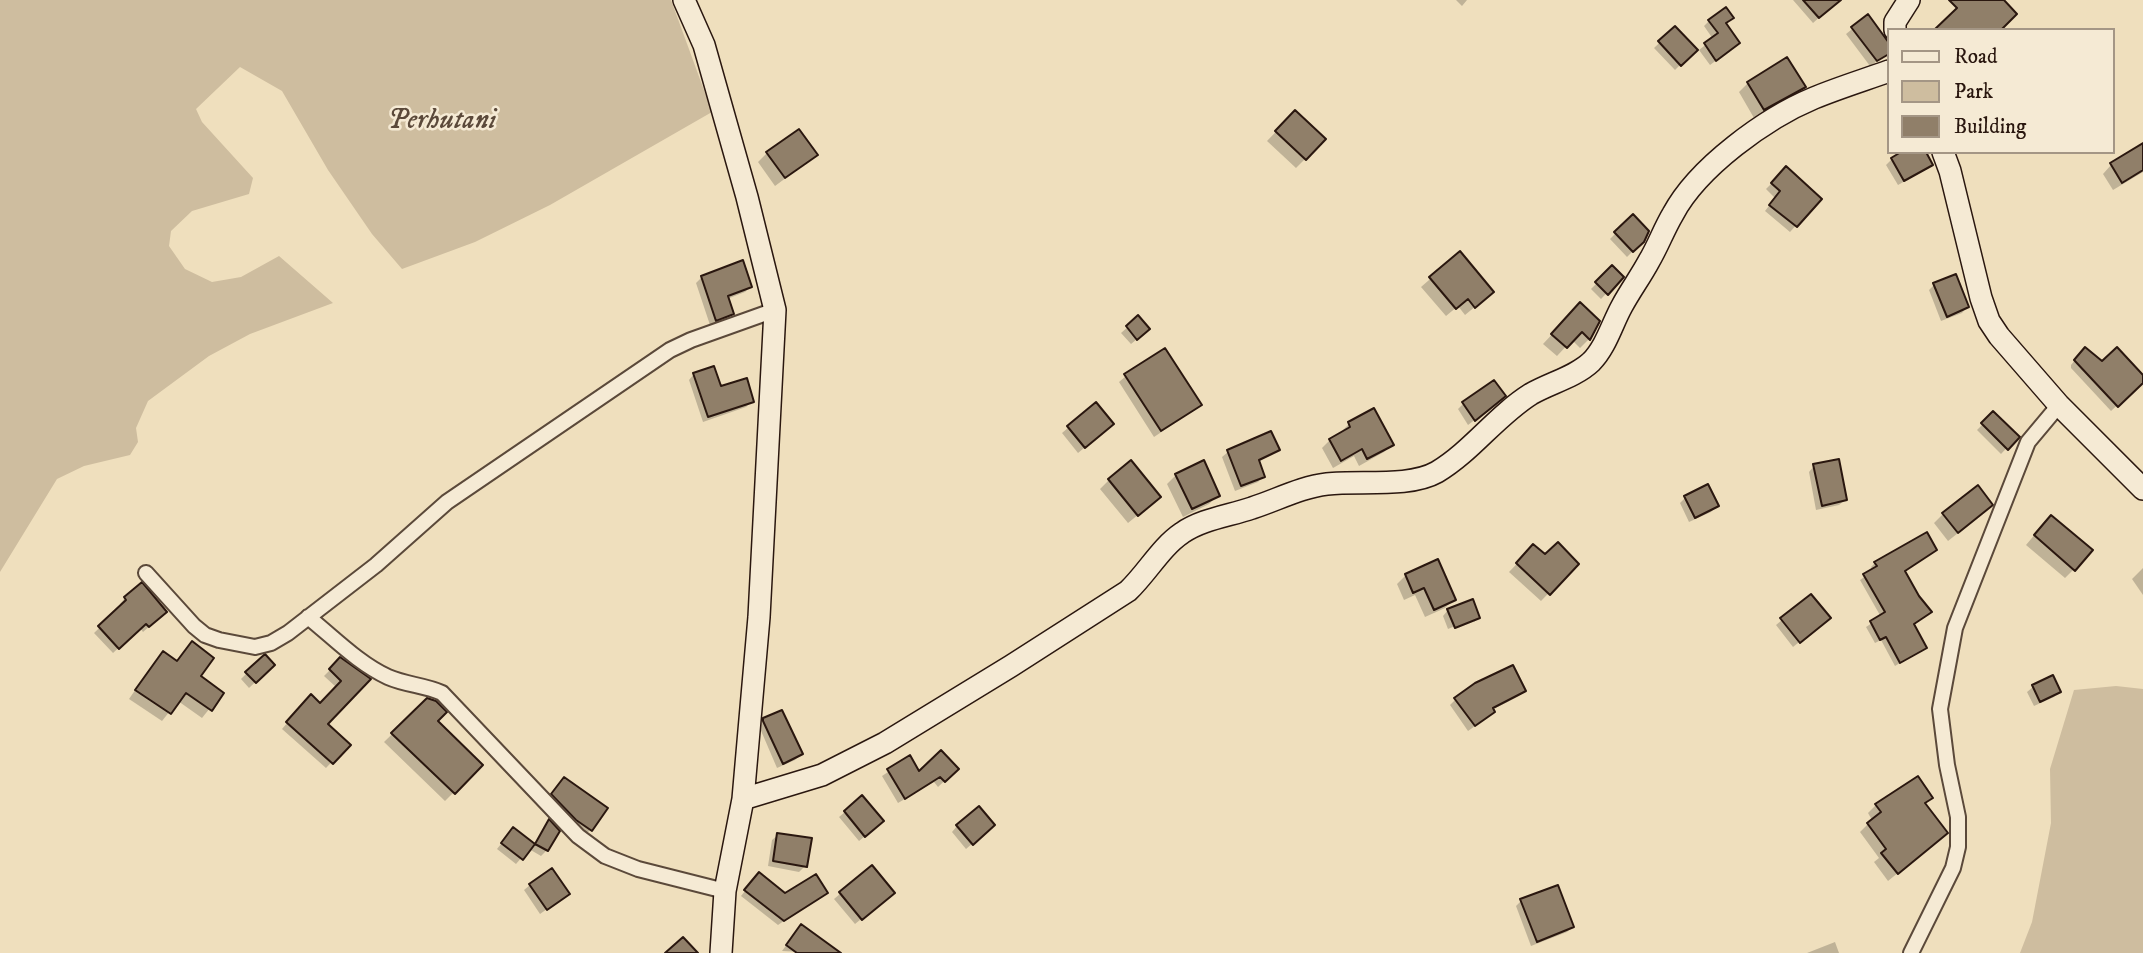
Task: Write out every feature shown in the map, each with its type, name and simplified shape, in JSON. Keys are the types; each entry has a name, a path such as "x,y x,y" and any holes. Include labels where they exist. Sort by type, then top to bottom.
{"street":[{"path":"684,0 704,45 747,197 775,310 759,617 743,799 725,891 721,953"},
{"path":"1895,28 1895,22 1909,0"},
{"path":"743,799 822,775 885,743 1128,591 1142,578 1171,541 1196,526 1305,488 1327,484 1420,479 1436,472 1530,395 1592,361 1663,236 1672,214 1688,189 1707,170 1746,138 1782,114 1814,98 1888,71"},
{"path":"1943,154 1950,171 1989,321 2059,405 2143,489"},
{"path":"146,573 205,635 255,647 263,646 288,633 376,565 447,502 670,350 775,310"},
{"path":"1911,953 1953,868 1958,847 1958,817 1947,765 1940,709 1955,628 2028,442 2059,405"},
{"path":"308,617 380,673 401,682 430,687 442,693 578,836 605,856 638,869 725,891"}],"green space":[{"name":"Perhutani","path":"0,0 671,0 712,112 550,205 475,242 402,269 372,234 328,170 282,91 240,67 196,109 202,122 253,178 249,194 192,211 171,231 169,246 185,269 212,282 241,277 279,256 333,303 250,334 209,356 148,401 136,428 138,442 130,455 84,466 57,479 0,572"},
{"path":"2116,686 2143,689 2143,953 2020,953 2032,922 2051,823 2050,769 2074,690"}],"building":[{"path":"1803,0 1841,0 1819,18"},
{"path":"1949,0 2004,0 2017,14 2003,28 1936,28 1957,8"},
{"path":"1726,7 1734,18 1726,23 1740,43 1716,61 1704,43 1718,33 1708,20"},
{"path":"1868,14 1888,42 1888,55 1877,61 1851,27"},
{"path":"1675,26 1698,50 1681,66 1658,41"},
{"path":"1787,57 1806,87 1764,110 1747,82"},
{"path":"1295,110 1326,139 1306,160 1275,131"},
{"path":"799,129 818,155 785,178 766,152"},
{"path":"2143,143 2143,170 2122,183 2110,163"},
{"path":"1898,154 1927,154 1933,165 1904,181 1891,158"},
{"path":"1786,166 1822,199 1797,227 1769,205 1780,191 1771,183"},
{"path":"1633,214 1649,231 1644,242 1633,252 1614,232"},
{"path":"1460,251 1494,292 1475,308 1468,299 1456,309 1429,277"},
{"path":"743,260 752,287 728,296 734,314 716,321 701,276"},
{"path":"1612,265 1624,277 1608,295 1595,282"},
{"path":"1956,274 1969,307 1947,317 1933,283"},
{"path":"1580,302 1600,321 1590,340 1582,332 1567,348 1551,334"},
{"path":"1138,315 1150,329 1137,340 1126,326"},
{"path":"2085,347 2102,361 2117,347 2143,375 2143,383 2118,407 2074,360"},
{"path":"1165,348 1202,405 1161,431 1124,374"},
{"path":"714,366 721,386 747,378 754,402 708,417 693,373"},
{"path":"1494,380 1506,396 1475,421 1462,402"},
{"path":"1096,402 1114,424 1085,448 1067,426"},
{"path":"1374,408 1394,445 1367,459 1362,449 1341,461 1329,439 1350,427 1348,422"},
{"path":"1993,411 2020,437 2008,450 1981,423"},
{"path":"1271,431 1280,450 1259,460 1265,477 1241,486 1227,450"},
{"path":"1839,459 1847,500 1822,506 1813,464"},
{"path":"1131,460 1161,497 1138,516 1108,479"},
{"path":"1204,460 1220,496 1192,509 1175,474"},
{"path":"1708,484 1719,506 1695,518 1684,496"},
{"path":"1978,485 1993,505 1958,533 1942,513"},
{"path":"2051,515 2093,550 2075,571 2034,535"},
{"path":"1927,532 1937,550 1905,571 1932,612 1914,624 1927,648 1900,663 1886,637 1880,640 1870,621 1885,612 1863,574 1877,566 1874,562"},
{"path":"1558,542 1579,564 1550,595 1516,563 1533,544 1545,554"},
{"path":"1438,559 1456,600 1434,610 1424,588 1413,593 1405,574"},
{"path":"142,582 167,612 149,627 146,624 119,649 98,626 126,600 124,597"},
{"path":"1811,594 1831,618 1800,643 1780,618"},
{"path":"1473,599 1480,618 1455,628 1447,609"},
{"path":"192,641 214,658 201,676 224,693 212,711 186,693 171,714 135,690 163,651 177,661"},
{"path":"265,654 275,665 256,683 245,672"},
{"path":"340,657 371,679 328,724 351,745 333,764 286,722 311,694 320,703 341,681 329,669"},
{"path":"1513,665 1526,691 1493,708 1495,712 1475,726 1454,698 1475,683"},
{"path":"2053,675 2061,692 2040,702 2032,685"},
{"path":"427,698 436,701 447,712 438,721 483,765 455,794 391,733"},
{"path":"782,710 803,754 783,764 763,721 763,718"},
{"path":"941,750 959,769 945,782 940,777 905,799 887,769 910,755 919,771"},
{"path":"1918,776 1933,798 1925,803 1948,833 1898,874 1881,853 1886,849 1867,823 1881,812 1875,804"},
{"path":"564,777 608,808 592,831 576,820 551,794"},
{"path":"862,795 884,821 865,837 844,811"},
{"path":"979,806 995,825 973,845 956,825"},
{"path":"549,819 560,831 548,851 535,844"},
{"path":"513,827 535,844 523,860 501,843"},
{"path":"777,833 812,838 807,867 773,861"},
{"path":"872,865 895,893 862,920 839,892"},
{"path":"552,868 570,894 547,910 529,884"},
{"path":"759,872 785,893 816,874 828,893 784,921 744,890"},
{"path":"1558,885 1574,927 1537,942 1520,899"},
{"path":"801,924 841,953 797,953 786,945"},
{"path":"683,937 698,953 665,953"}]}
